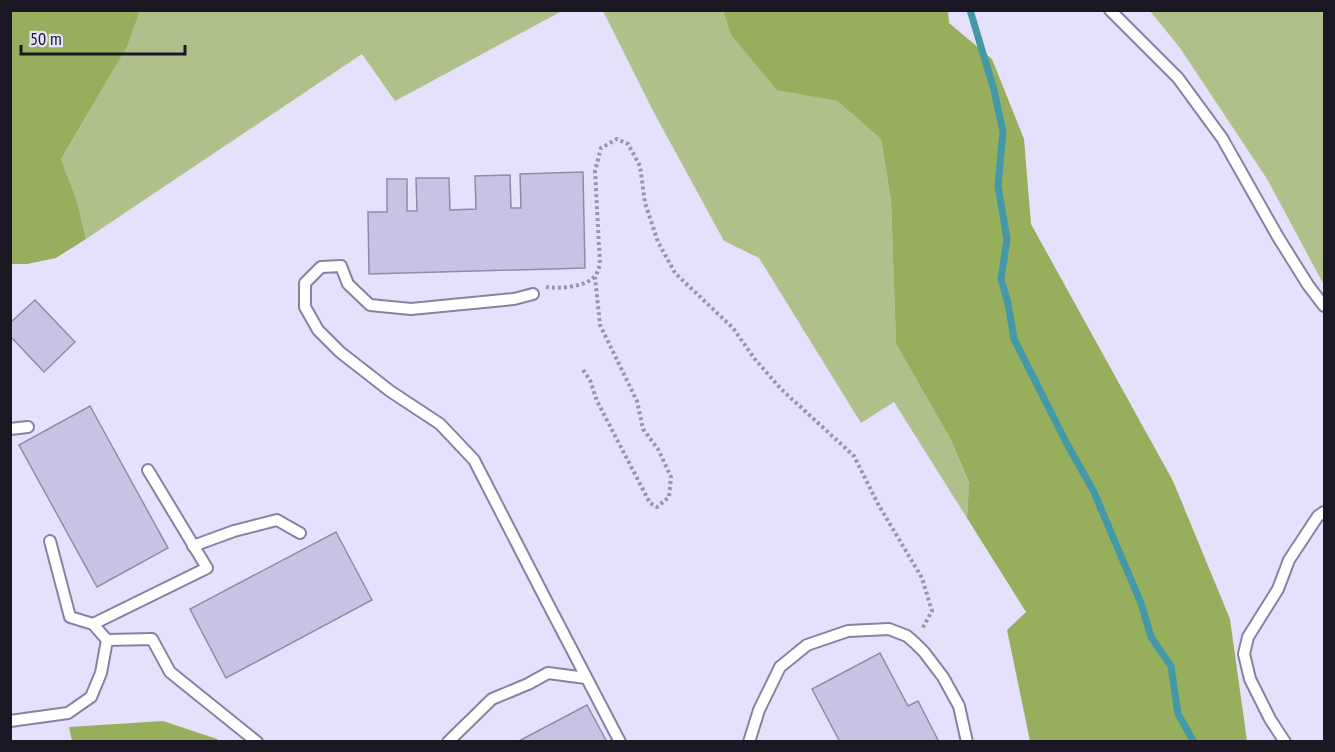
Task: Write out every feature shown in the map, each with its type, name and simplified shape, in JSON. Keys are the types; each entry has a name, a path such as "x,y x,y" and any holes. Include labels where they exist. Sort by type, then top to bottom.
{"lane":[{"path":"1110,10 1178,78 1222,138 1308,285 1324,306"},
{"path":"533,294 514,299 411,309 370,305 348,284 341,266 321,267 305,283 305,307 318,330 340,352 390,391 440,424 474,460 620,741"},
{"path":"10,429 28,427"},
{"path":"93,624 207,568 148,470"},
{"path":"1285,741 1270,719 1250,679 1244,654 1248,637 1278,589 1289,560 1318,516 1324,512"},
{"path":"194,546 234,531 277,520 300,533"},
{"path":"50,541 70,617 93,624 107,640"},
{"path":"749,741 759,710 780,667 807,645 848,631 889,629 907,636 915,643 943,677 959,706 967,741"},
{"path":"107,640 152,639 170,672 257,741"},
{"path":"10,721 68,713 92,697 101,673 107,640"},
{"path":"448,741 492,699 548,673 586,678"}],"path":[{"path":"583,370 650,503 657,507 669,497 671,477 658,449 643,429 637,401 600,325 595,277 600,265 595,171 601,148 617,139 628,144 640,166 645,203 658,242 675,273 733,328 754,358 781,389 854,456 878,504 922,578 932,611 915,643"},
{"path":"533,294 545,287 584,284 595,277"}],"green space":[{"path":"11,10 140,11 127,47 61,159 77,201 86,239 56,258 27,264 11,264"},
{"path":"140,11 562,11 395,101 362,54 86,239 77,201 61,159 127,47"},
{"path":"603,11 723,11 731,35 777,89 837,101 881,139 891,201 896,344 951,440 969,484 967,518 894,402 861,423 759,258 724,241 652,109"},
{"path":"723,11 948,11 949,23 992,59 1024,139 1031,224 1173,481 1230,619 1247,741 1030,741 1007,630 1026,612 967,518 969,483 951,440 896,344 891,201 881,139 837,101 777,90 731,35"},
{"path":"1150,11 1324,11 1324,285 1267,179 1180,48"},
{"path":"163,721 219,741 72,741 69,727"}],"building":[{"path":"583,172 585,268 369,274 368,212 387,212 387,179 407,179 407,211 417,211 416,178 449,178 450,210 476,209 475,176 510,175 511,208 521,208 520,174"},
{"path":"35,300 75,342 44,372 10,336 10,323"},
{"path":"90,406 168,548 97,587 19,445"},
{"path":"336,532 372,600 226,678 190,609"},
{"path":"880,653 908,706 918,701 939,742 840,742 812,689"},
{"path":"587,705 607,742 517,742"}],"waterway":[{"path":"970,10 994,90 1003,132 998,186 1007,239 1001,279 1014,339 1093,490 1141,603 1151,637 1171,666 1178,714 1194,742"}]}
